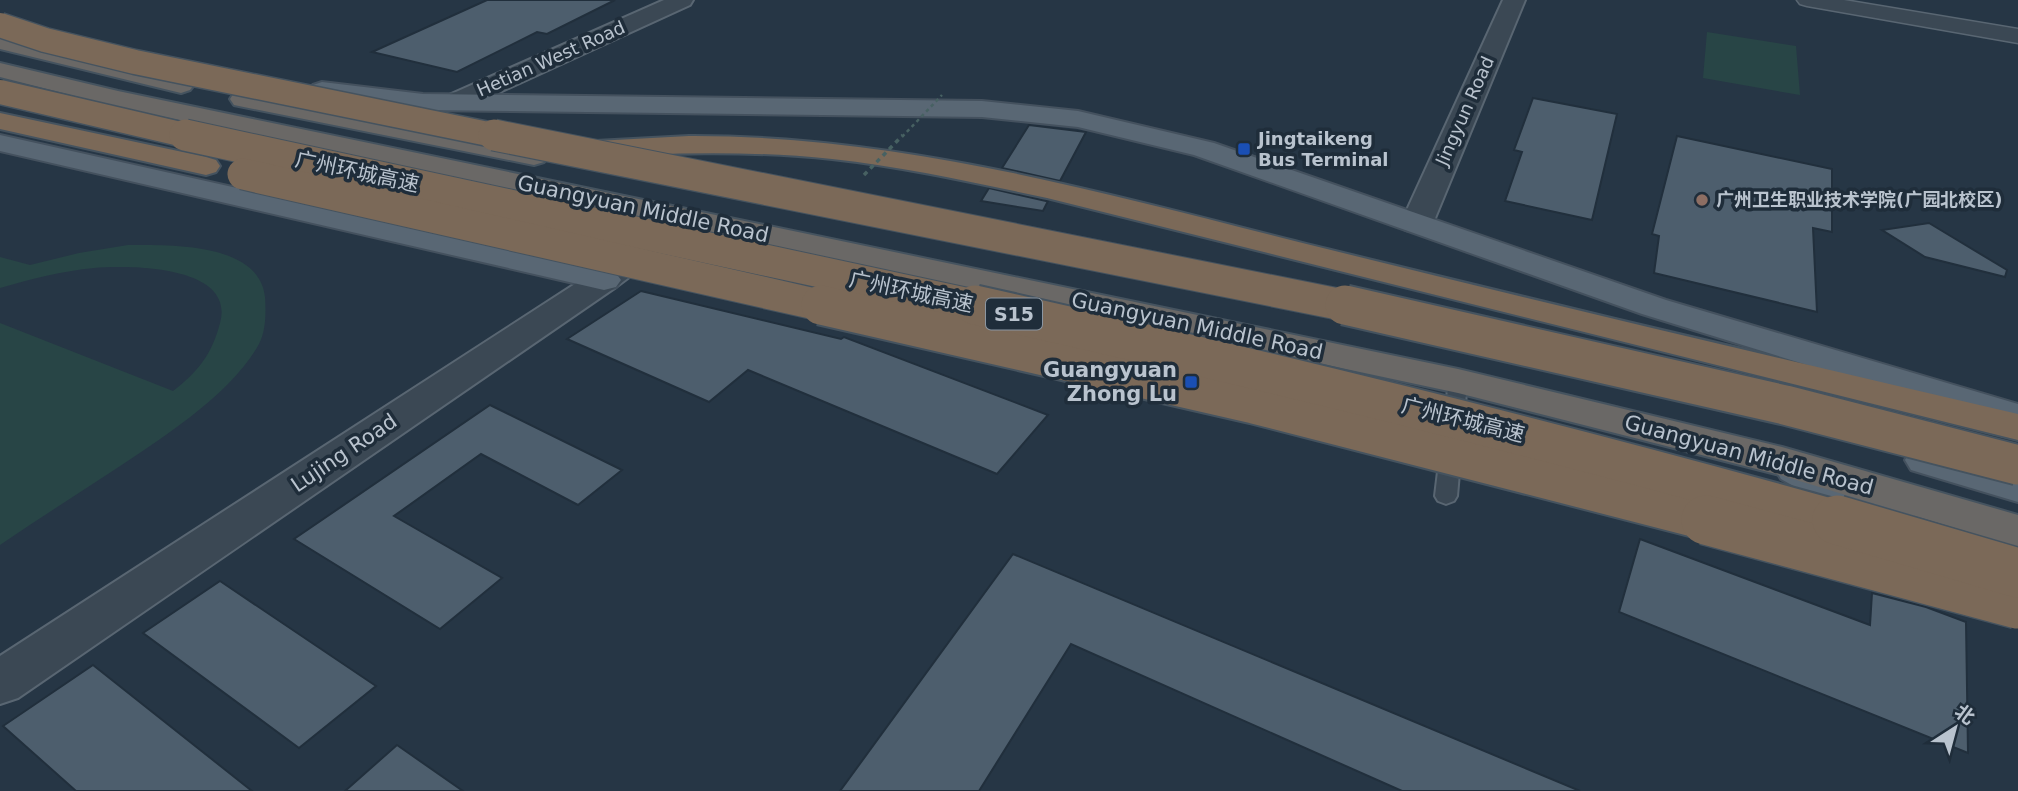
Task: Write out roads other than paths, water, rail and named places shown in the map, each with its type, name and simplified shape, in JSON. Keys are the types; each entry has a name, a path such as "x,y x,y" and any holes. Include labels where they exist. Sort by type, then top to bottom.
{"highway":[{"path":"0,25 45,40 135,62 1187,272 1561,351 1772,401 2018,465"},
{"name":"Guangyuan Middle Road","path":"0,42 78,62 255,115 684,217 1458,381 1782,461 2018,531"},
{"name":"Guangyuan Middle Road","path":"6,79 522,153 1368,323"},
{"name":"广州环城高速","path":"6,79 229,144 1109,335 1535,437 1743,493 2017,588"},
{"path":"0,121 1241,401 1617,496 2017,588"},
{"path":"522,153 662,144 732,144 874,156 1048,189 1644,338 2018,427"},
{"path":"1368,323 1562,342 1656,360 1785,389 2018,451"}],"main road":[{"path":"0,13 89,41 239,74 361,97 397,101 982,109 1059,115 1136,130 1209,149 1654,307 2018,417"},
{"path":"239,74 255,115 306,174"},
{"path":"6,79 88,120 306,174 1093,344 1453,428 1732,503 2017,588"},
{"path":"458,102 522,153"},
{"path":"0,143 604,280"},
{"name":"Guangyuan Middle Road","path":"1368,323 1510,354 1776,419 2018,487"},
{"path":"1782,461 2017,588"}],"street":[{"name":"Hetian West Road","path":"458,102 682,0"},
{"name":"Jingyun Road","path":"1417,223 1514,0"},
{"path":"1807,0 2018,36"},
{"name":"Lujing Road","path":"0,683 604,280 684,217"}],"lane":[{"path":"1446,496 1458,381"}],"place":[{"name":"Jingtaikeng Bus Terminal","path":"1244,149"},
{"name":"广州卫生职业技术学院(广园北校区)","path":"1702,200"},
{"name":"Guangyuan Zhong Lu","path":"1191,382"}]}
